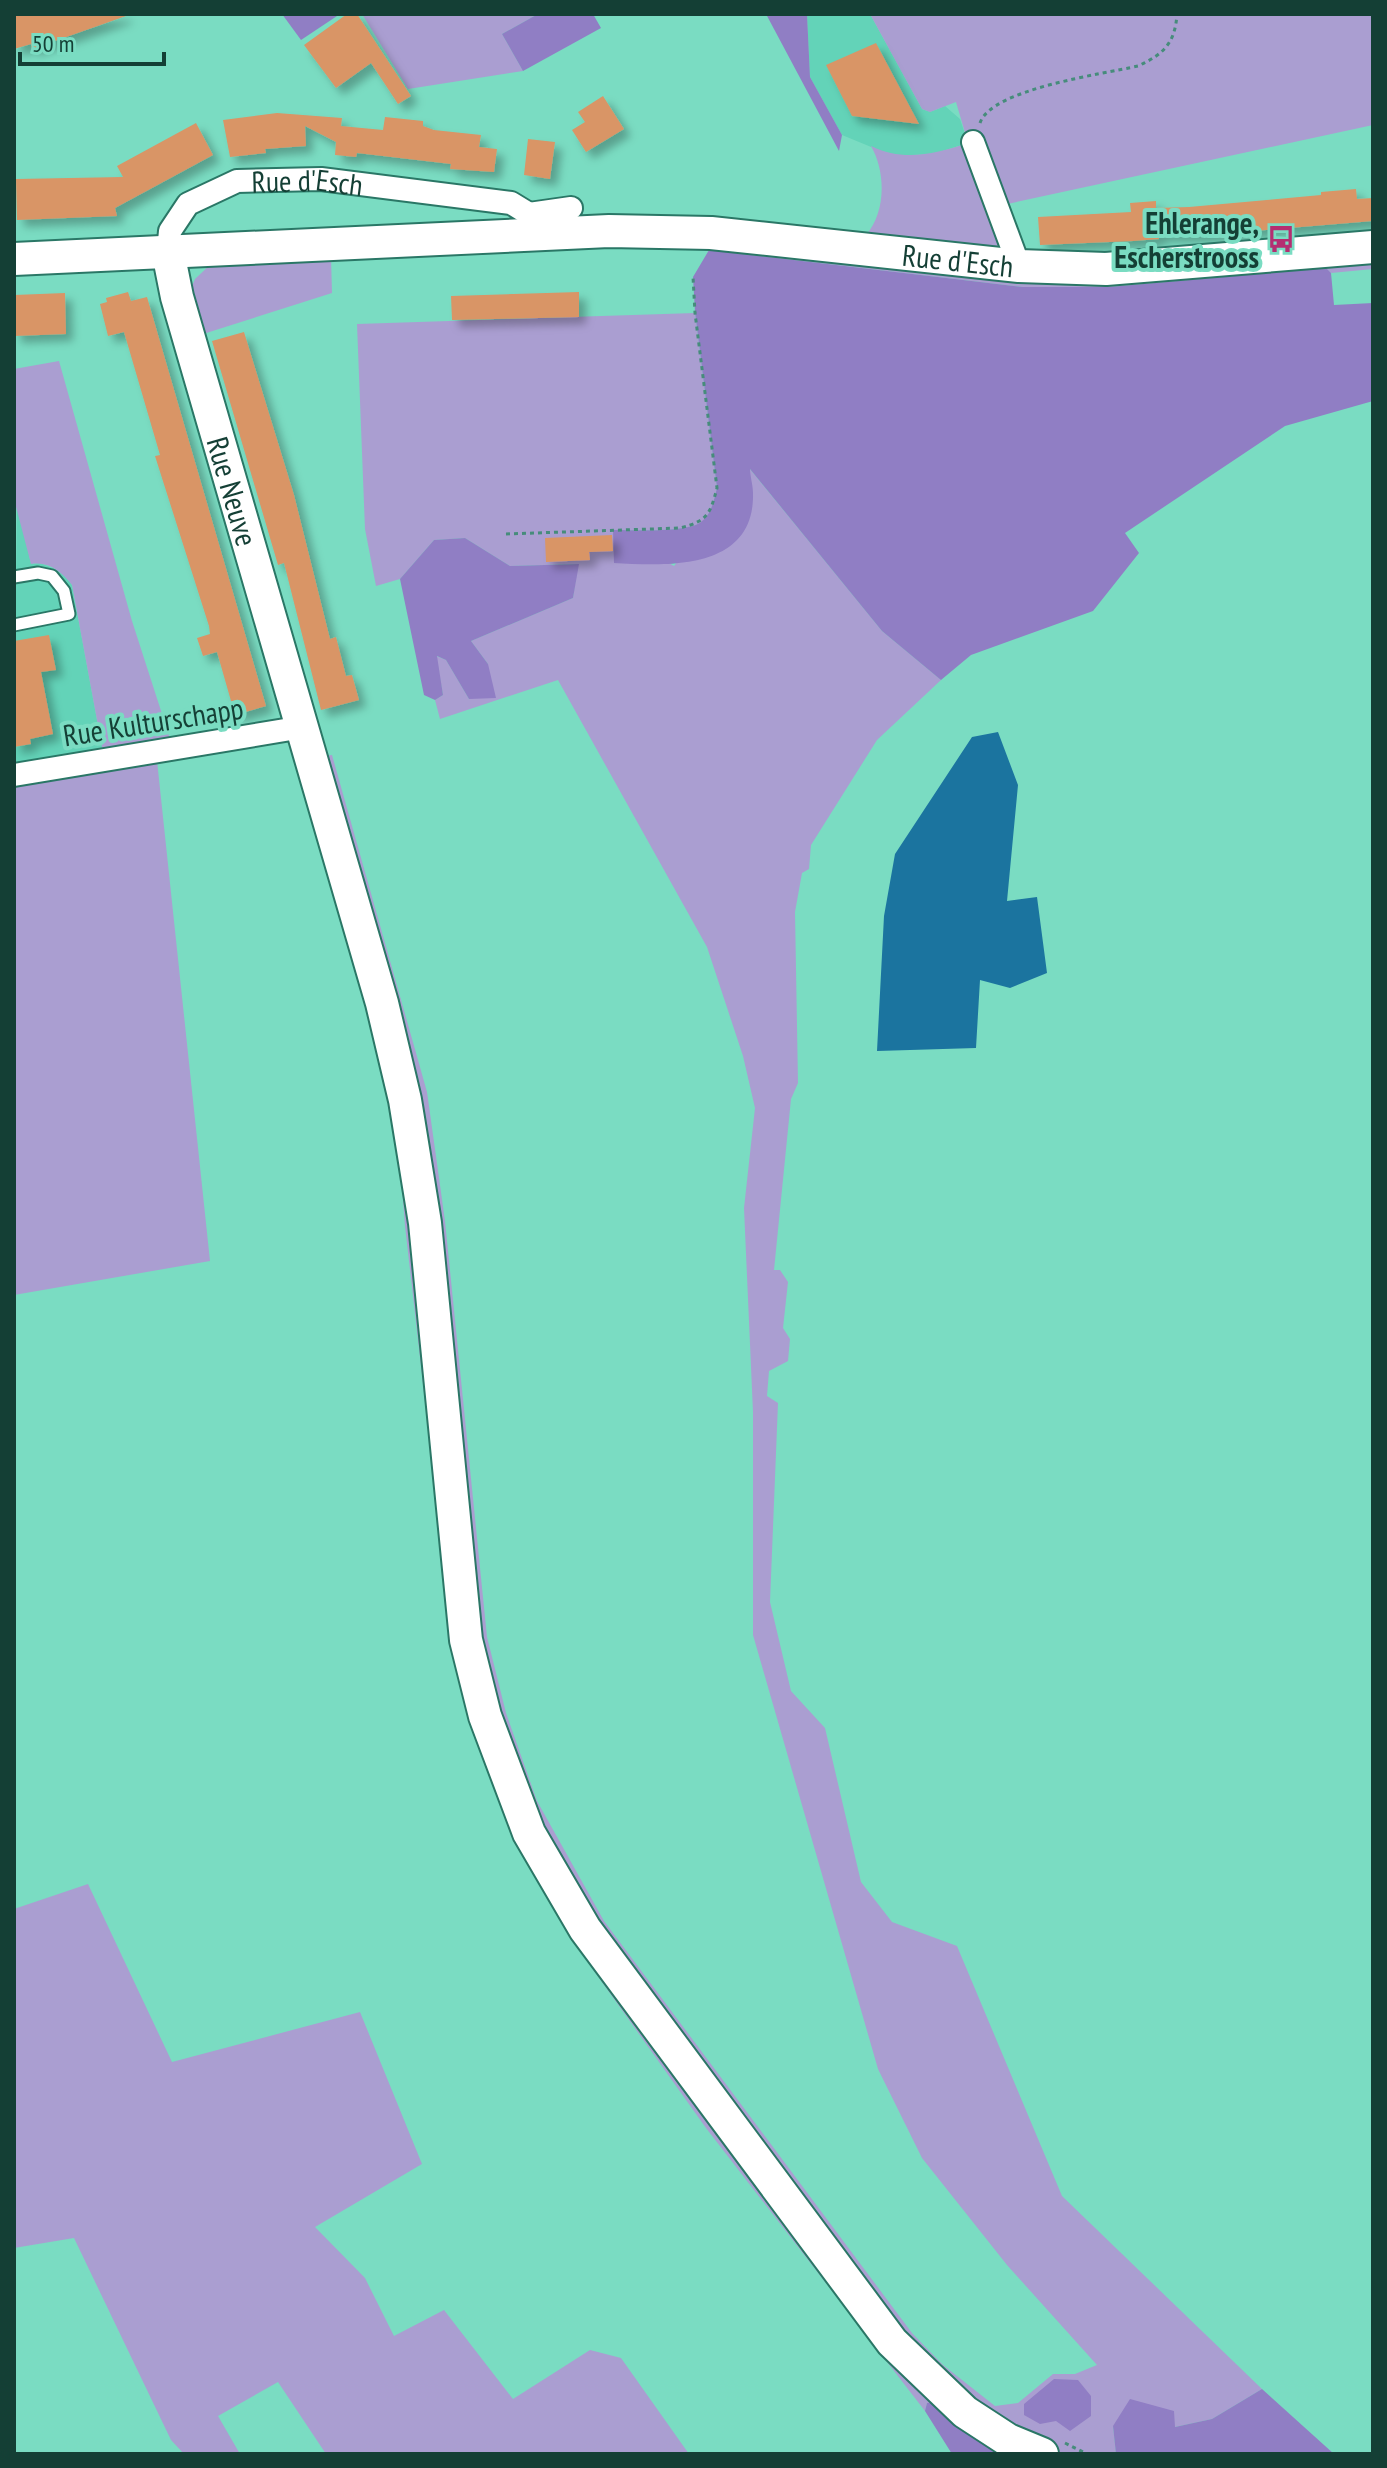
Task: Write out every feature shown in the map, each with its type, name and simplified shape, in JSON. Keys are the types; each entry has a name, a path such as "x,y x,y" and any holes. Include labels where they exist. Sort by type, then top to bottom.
{"street":[{"path":"973,142 1019,266"},
{"name":"Rue d'Esch","path":"168,252 170,231 188,204 237,181 321,179 511,203 536,225"},
{"name":"Rue d'Esch","path":"536,225 571,208"},
{"name":"Rue d'Esch","path":"14,259 168,252 536,225 609,231 711,233 1019,266 1106,269 1373,247"},
{"name":"Rue Neuve","path":"168,252 177,297 382,1003 405,1100 425,1223 466,1640 485,1716 555,1883 585,1929 892,2342 965,2412 1008,2440 1042,2454"},
{"name":"Rue Kulturschapp","path":"14,775 303,727"}],"lane":[{"path":"14,577 38,573 52,576 64,591 69,614 14,625"}],"path":[{"path":"973,142 983,114 1006,97 1138,66 1159,57 1174,38 1177,14"},
{"path":"506,534 680,528 701,523 712,507 717,488 693,277"}],"shaded area":[{"path":"282,14 340,14 301,40"},
{"path":"362,14 538,14 502,34 523,71 408,89"},
{"path":"538,14 593,14 601,28 523,71 502,34"},
{"path":"766,14 807,14 810,77 842,135 839,151"},
{"path":"807,14 870,14 922,109 930,112 945,106 960,119 968,143 933,154 893,156 842,135 810,77"},
{"path":"870,14 1373,14 1373,125 998,206 1020,266 1373,247 1373,269 1331,273 1325,268 1109,287 1023,287 709,250 712,218 866,235 873,226 882,192 879,168 871,146 895,154 919,155 968,143 956,102 930,112 922,109"},
{"path":"709,250 1023,287 1109,287 1326,268 1331,273 1334,305 1373,303 1373,401 1285,426 1125,533 1139,553 1093,611 971,655 941,680 882,631 750,469 753,493 750,519 740,537 724,550 682,563 614,563 613,530 694,526 705,519 714,501 717,488 693,277"},
{"path":"331,257 332,293 200,335 187,298 195,279 212,263"},
{"path":"695,313 717,488 712,506 702,522 695,526 614,530 674,566 749,468 882,631 941,680 877,740 811,845 809,869 802,873 795,912 798,1083 791,1099 774,1270 780,1270 788,1282 783,1328 790,1339 788,1361 769,1371 767,1396 778,1403 770,1602 791,1691 825,1728 861,1882 892,1922 957,1946 1062,2196 1262,2389 1212,2419 1175,2427 1113,2426 1116,2454 1011,2454 927,2403 925,2411 706,2128 575,1944 514,1840 453,1646 405,1226 397,1117 311,758 332,755 427,1092 445,1221 487,1637 506,1713 537,1801 604,1921 912,2333 943,2365 995,2406 1018,2403 1053,2374 1075,2374 1097,2365 1007,2265 922,2158 878,2069 753,1635 753,1412 744,1208 755,1108 743,1056 707,947 558,680 440,719 435,700 443,695 436,656 446,660 469,699 488,664 471,641 573,598 578,564 510,566 465,538 434,540 400,579 376,586 365,529 357,324"},
{"path":"59,361 132,621 173,748 156,751 210,1261 14,1295 14,775 104,758 72,585 54,568 31,564 14,499 14,369"},
{"path":"17,498 31,564 40,563 61,571 72,585 104,758 14,775"},
{"path":"465,538 510,566 579,564 573,598 471,641 488,664 496,698 469,699 446,660 437,656 443,695 435,700 424,695 400,579 434,540"},
{"path":"88,1884 172,2062 360,2012 422,2164 315,2227 365,2278 394,2336 444,2310 513,2399 590,2350 621,2358 689,2454 326,2454 278,2382 218,2416 240,2454 184,2454 171,2440 74,2238 14,2248 14,1909"},
{"path":"1054,2379 1078,2380 1091,2396 1091,2416 1070,2431 1056,2421 1040,2424 1024,2415 1024,2404"},
{"path":"1262,2389 1334,2454 1116,2454 1113,2426 1130,2399 1174,2411 1175,2427 1212,2419"},
{"path":"936,2402 1011,2454 952,2454 925,2411 927,2403"}],"water":[{"path":"998,732 1018,785 1007,901 1037,897 1047,973 1010,988 980,980 976,1048 877,1051 884,916 895,854 972,737"}],"building":[{"path":"14,14 126,16 32,49 31,44 14,49"},
{"path":"347,14 357,14 411,96 398,104 371,63 336,88 304,45"},
{"path":"876,43 919,124 852,116 826,65"},
{"path":"603,96 624,129 586,152 572,130 585,122 578,112"},
{"path":"277,113 342,118 341,126 383,130 385,117 423,121 423,126 434,130 481,135 479,147 497,149 494,172 450,169 451,164 357,153 356,157 335,155 336,142 305,126 306,146 265,149 266,153 230,157 223,120"},
{"path":"196,123 213,155 115,208 117,216 17,220 16,179 123,177 117,166"},
{"path":"528,139 555,142 550,179 524,175"},
{"path":"1356,189 1357,199 1373,198 1373,221 1206,235 1158,235 1159,239 1133,241 1040,245 1038,217 1131,212 1130,203 1156,201 1156,208 1189,207"},
{"path":"128,292 131,301 147,297 266,706 235,715 217,652 203,656 197,638 210,634 209,626 155,456 160,455 124,332 108,336 100,304 107,302 106,298"},
{"path":"579,292 579,317 452,320 451,296"},
{"path":"65,293 66,334 14,336 14,295"},
{"path":"244,332 294,495 330,639 336,637 346,676 352,675 359,700 321,710 284,563 278,565 212,341"},
{"path":"612,535 613,551 589,552 590,560 546,562 545,538"},
{"path":"49,635 56,670 41,672 53,734 30,739 31,744 14,747 14,641"}],"place":[{"name":"Ehlerange, Escherstrooss","path":"1281,239"}]}
